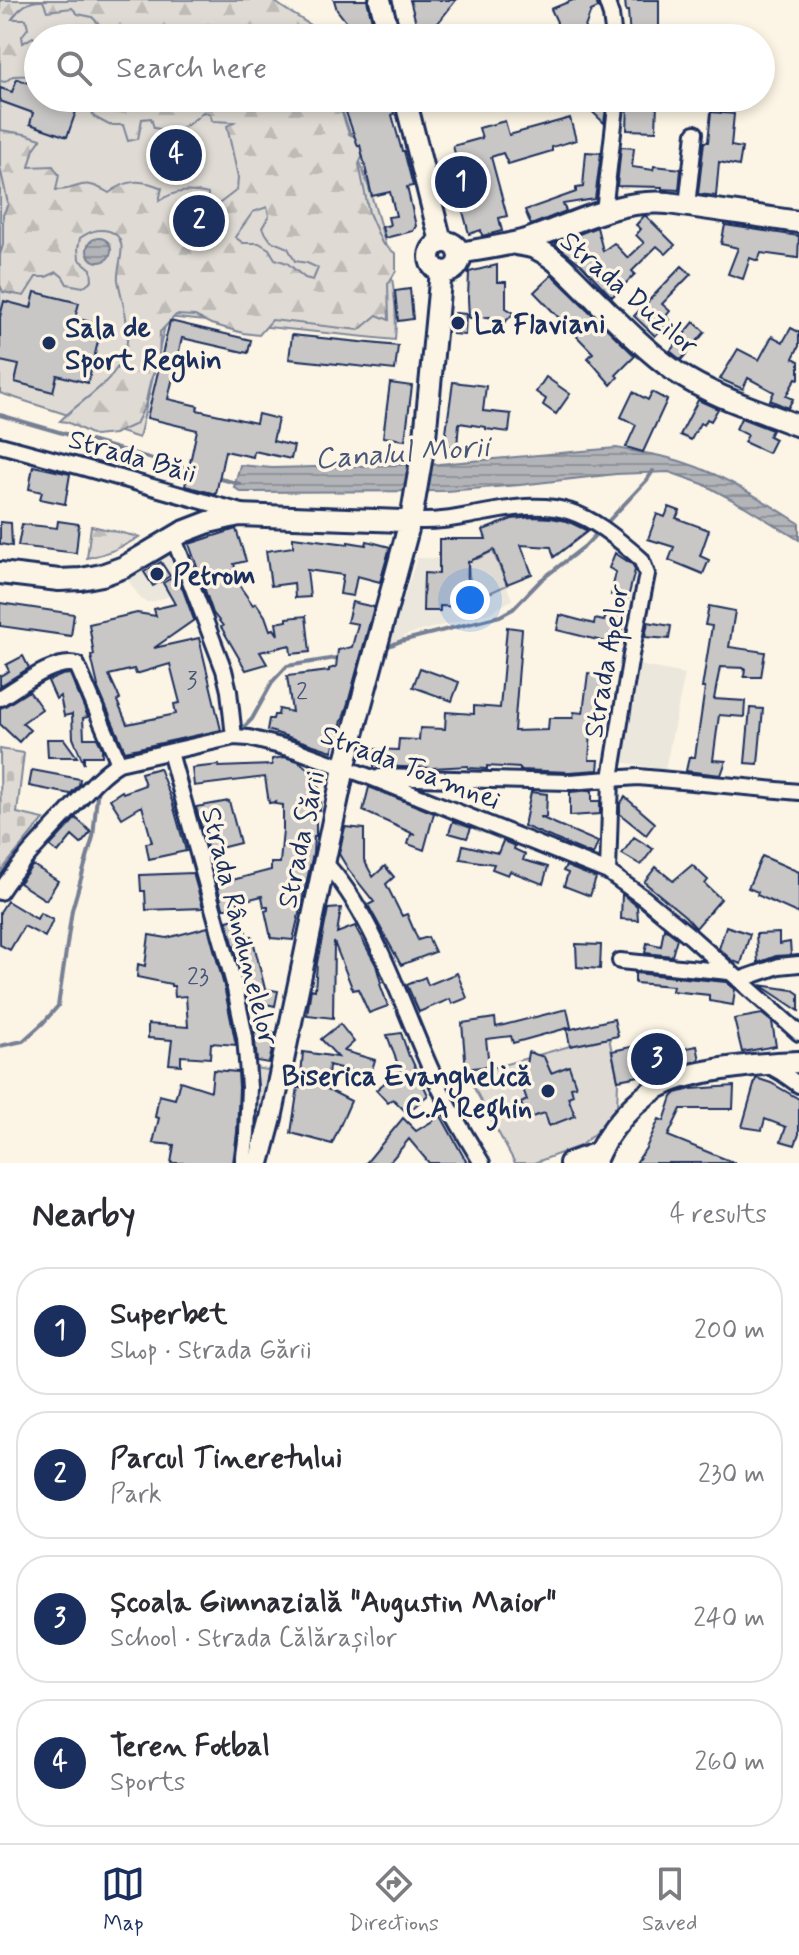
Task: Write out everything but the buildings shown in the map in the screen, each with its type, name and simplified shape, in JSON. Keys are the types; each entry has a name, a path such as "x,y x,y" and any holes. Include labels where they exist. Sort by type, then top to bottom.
{"main road":[{"path":"380,0 386,24"},
{"path":"408,112 441,242"},
{"path":"459,253 512,244 630,203 687,206 799,222"},
{"path":"441,242 452,244 459,253 455,268 446,272 434,266 430,258 433,248 441,242"},
{"name":"Strada Duzilor","path":"512,244 532,247 559,264 604,309 679,374 717,394 799,426"},
{"name":"Strada Sării","path":"259,1163 344,768 411,517 423,449 441,271"},
{"path":"0,573 48,580 102,575 124,567 173,536 219,520 252,515 411,517"},
{"path":"570,1163 596,1158 627,1114 647,1095 669,1082 712,1071 799,1062"}],"street":[{"path":"606,0 612,24"},
{"path":"604,211 615,112"},
{"path":"687,206 695,133"},
{"name":"Strada Băii","path":"0,445 252,515"},
{"name":"Strada Apelor","path":"411,517 443,521 520,507 549,506 575,512 593,521 641,559 647,574 611,778 608,872"},
{"path":"173,536 224,670 242,738"},
{"path":"0,698 55,666 68,663 77,665 119,763"},
{"name":"Strada Toamnei","path":"0,892 74,804 112,767 119,763 172,757 242,738 296,750 370,777 608,872 644,898 799,1033"},
{"name":"Strada Rândunelelor","path":"172,757 234,984 245,1037 249,1087 243,1163"},
{"path":"370,777 569,782 638,777 799,792"},
{"path":"442,806 447,777"},
{"path":"323,861 342,881 377,944 433,1075 482,1163"},
{"path":"620,961 734,976 799,964"},
{"path":"766,1064 799,1085"}],"shaded area":[{"path":"99,238 107,242 111,250 107,258 99,262 91,258 87,250 91,242"},
{"path":"616,448 683,462 735,484 799,523 799,540 703,484 669,472 616,474 447,491 241,492 234,487 240,465 272,468 439,464"},
{"path":"170,547 187,590 146,602 124,574"},
{"path":"494,551 512,600 489,613 406,635 388,646 417,558 476,559"},
{"path":"639,665 685,674 665,770 621,762"}],"green space":[{"path":"0,0 249,0 293,24 24,24 24,112 343,112 386,249 396,311 395,340 167,317 139,438 0,393"},
{"path":"0,0 273,0 308,24 99,24 92,17 78,14 72,8 47,11 43,1 38,1 25,5 12,19 26,19 27,24 24,24 22,36 24,76 0,81"},
{"path":"92,112 203,112 176,130 154,128 151,118 142,119 138,139 128,141 123,125 109,125 94,117"},
{"path":"203,112 342,112 349,134 368,143 359,164 369,213 382,243 396,254 396,271 388,284 389,320 377,315 359,330 272,320 259,335 211,324 195,316 176,315 160,332 159,359 145,406 136,424 114,434 95,436 60,421 105,383 124,354 127,327 118,280 120,240 109,231 101,230 80,238 79,259 91,269 92,280 83,287 67,284 57,272 36,277 24,296 3,292 0,285 0,255 3,215 8,204 0,167 0,130 41,139 34,149 29,167 53,166 59,175 56,190 92,185 109,193 129,183 148,183 162,188 159,201 182,192 208,194 207,213 237,190 238,177 227,126 234,122 212,121 210,114","holes":["267,207 269,216 262,228 271,241 288,248 295,261 318,268 313,280 275,259 269,249 259,243 243,243 235,237 253,212"]},
{"path":"91,526 139,537 114,550 87,558"},
{"path":"493,551 507,585 474,600 468,559 477,559"},
{"path":"0,749 24,753 17,813 44,819 1,871"},
{"path":"609,1038 618,1080 617,1109 580,1146 534,1163 515,1163 467,1075"},
{"path":"255,1068 280,1072 251,1163 254,1134"}],"waterway":[{"name":"Canalul Morii","path":"0,415 194,471"},
{"path":"382,649 401,641 500,616 513,609 541,580 585,546 653,471"},
{"name":"Canalul Morii","path":"217,478 240,484"},
{"path":"238,733 252,719 273,681 287,666 342,657"},
{"path":"0,1046 23,1041 58,1006 72,910 93,837 98,785"}],"place":[{"name":"Teren Fotbal","path":"176,155"},
{"name":"Superbet","path":"461,182"},
{"name":"Parcul Tineretului","path":"199,221"},
{"name":"La Flaviani","path":"458,323"},
{"name":"Sala de Sport Reghin","path":"49,343"},
{"name":"Petrom","path":"157,574"},
{"name":"Școala Gimnazială \"Augustin Maior\"","path":"657,1059"},
{"name":"Biserica Evanghelică C.A Reghin","path":"548,1091"}]}
